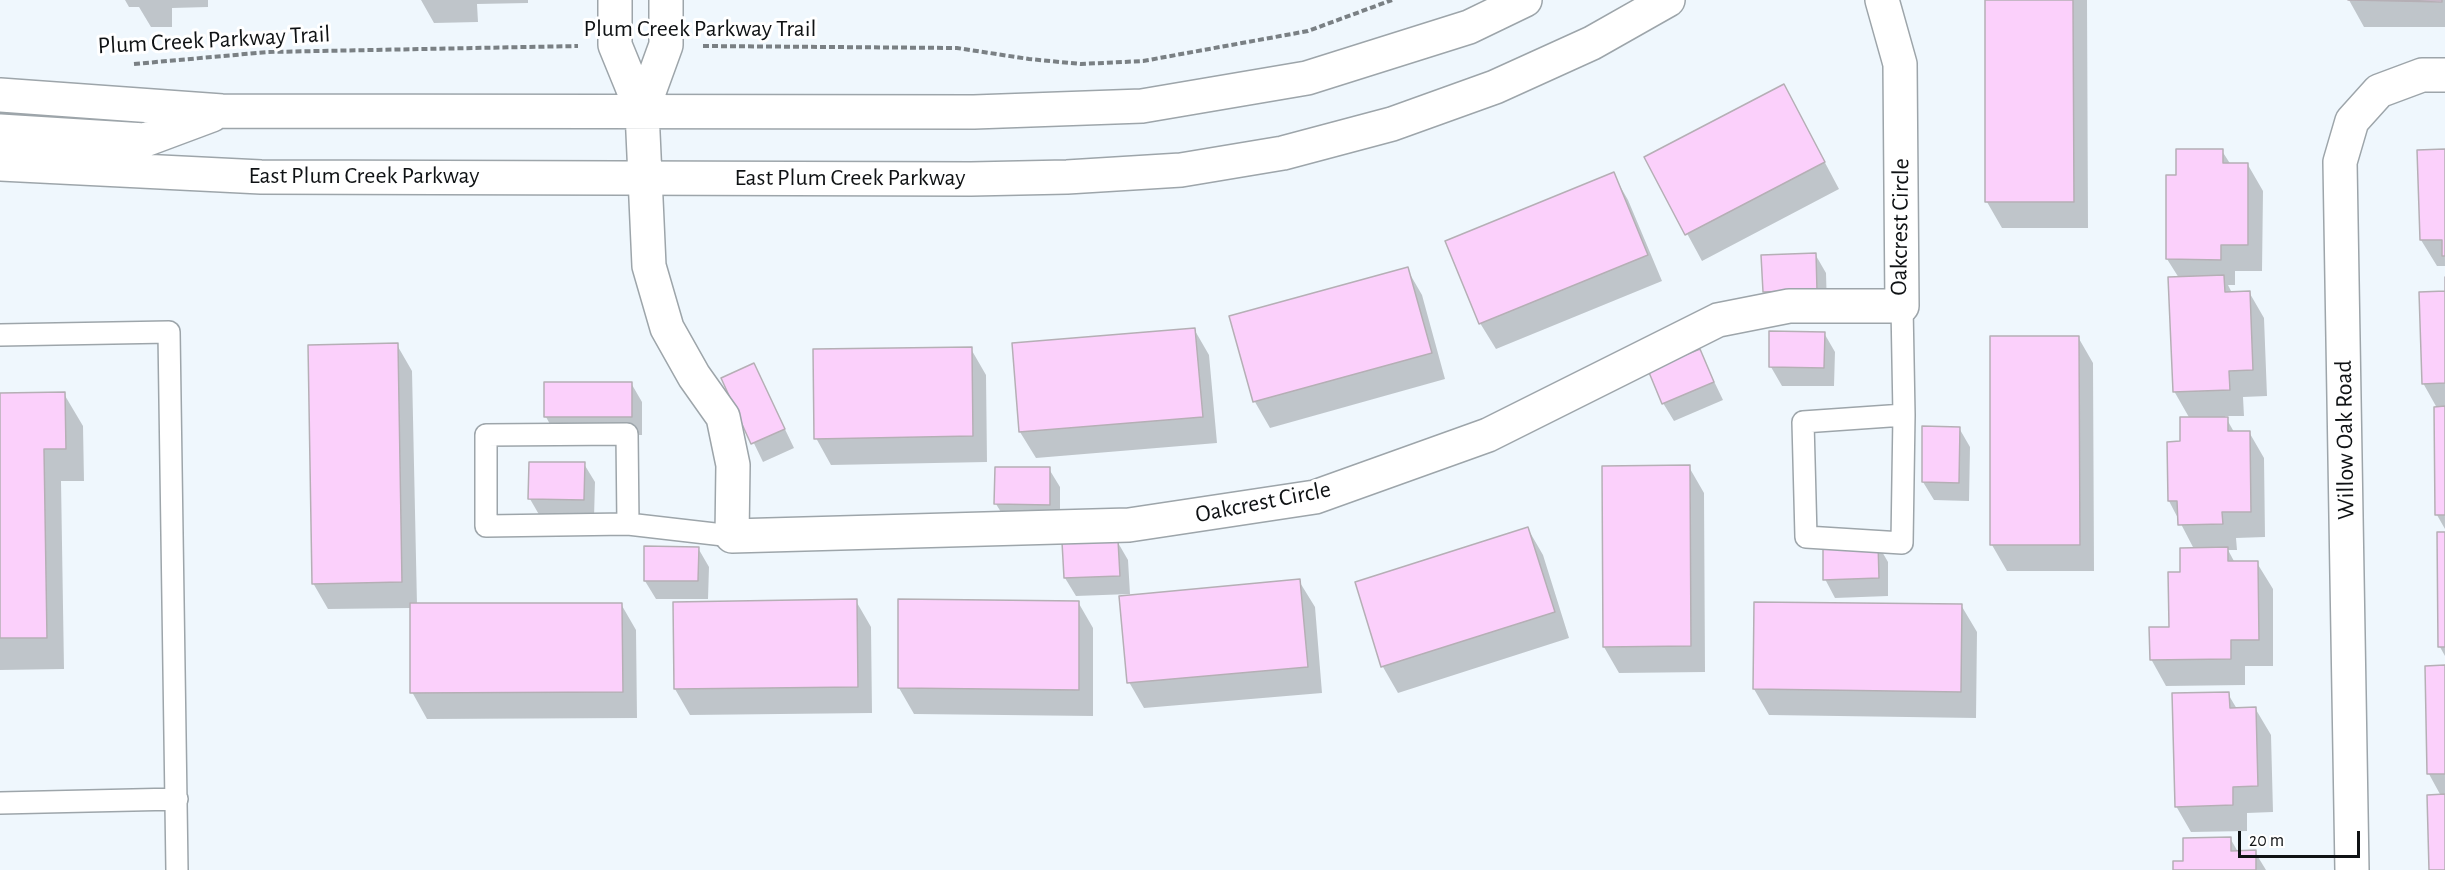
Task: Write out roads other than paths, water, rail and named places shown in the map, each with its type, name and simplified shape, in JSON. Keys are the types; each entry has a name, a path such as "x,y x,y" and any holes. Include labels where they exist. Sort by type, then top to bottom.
{"main road":[{"path":"615,0 615,45 642,111 649,266 667,328 694,375 723,417 733,465 732,536"},
{"path":"642,111 666,45 666,0"},
{"path":"0,95 222,111 974,112 1142,106 1307,78 1469,27 1525,0"},
{"name":"East Plum Creek Parkway","path":"0,164 261,177 1067,177 1180,170 1271,155 1392,124 1495,87 1592,43 1668,0"},
{"name":"Oakcrest Circle","path":"732,536 1129,525 1315,497 1488,435 1718,320 1789,306 1902,306 1900,64 1881,1"},
{"name":"Willow Oak Road","path":"2352,870 2340,162 2352,121 2379,91 2421,75 2445,75"},
{"path":"0,131 145,140 222,111"}],"lane":[{"path":"1902,306 1904,415 1902,543 1806,537 1803,422 1904,415"},
{"path":"0,335 169,332 177,870"},
{"path":"628,524 627,434 486,435 486,526 628,524 732,536"},
{"path":"0,803 177,799"}]}
